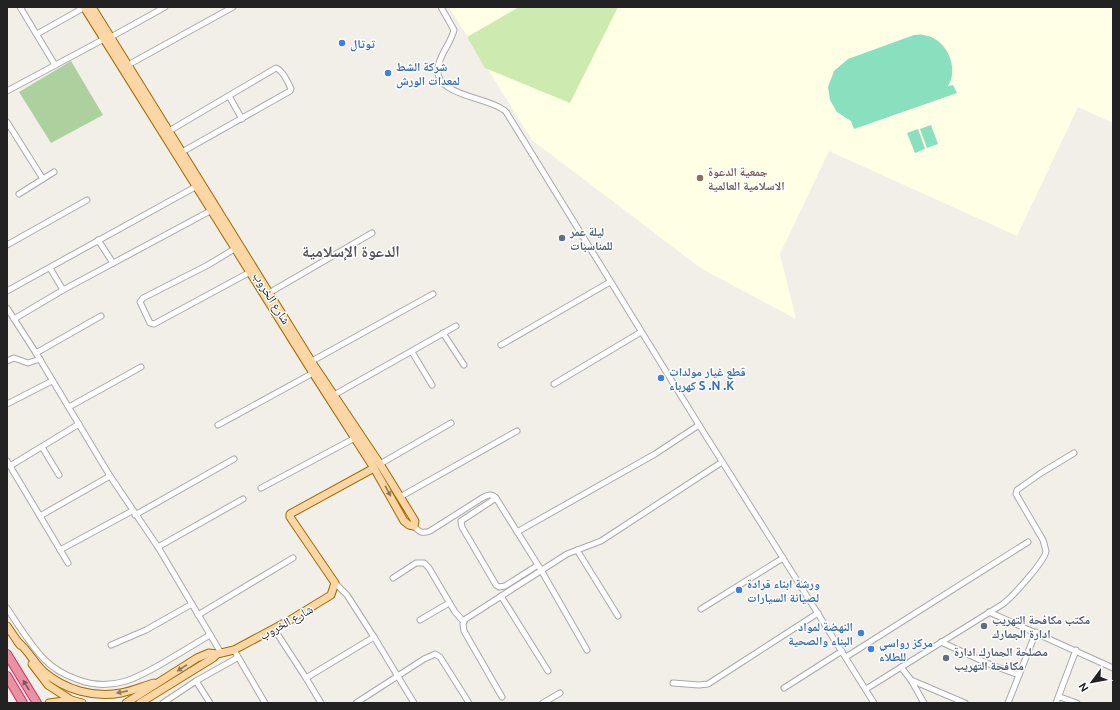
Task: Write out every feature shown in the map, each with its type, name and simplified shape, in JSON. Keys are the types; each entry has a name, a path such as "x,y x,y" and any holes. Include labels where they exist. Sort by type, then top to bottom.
{"highway":[{"path":"7,654 37,703"},
{"path":"7,676 24,703"}],"main road":[{"name":"شارع الخروب","path":"85,7 108,38 128,65 169,130 253,271 313,373 355,438 377,466 400,497 414,518 414,526 409,526 404,521 377,466 334,395 269,293 253,271 236,248 197,186 108,38 92,7"},
{"path":"335,583 290,517 290,514 377,466"},
{"name":"شارع الخروب","path":"126,703 201,656 209,653 234,650 316,606 331,595 335,583"},
{"path":"7,626 43,680 71,700 82,703"},
{"path":"18,642 50,676 77,690 92,693 115,694 160,682"},
{"name":"شارع الخروب","path":"140,703 219,653"},
{"path":"148,703 155,694"},
{"path":"49,703 71,700"}],"street":[{"path":"20,7 55,65"},
{"path":"37,34 85,7"},
{"path":"7,91 165,7"},
{"path":"128,65 233,7"},
{"path":"441,7 454,30 438,66 439,77 445,85 450,88 503,109 514,123 641,332 874,703"},
{"path":"169,130 276,68 280,70 289,85 291,91 182,152"},
{"path":"229,96 242,119"},
{"path":"7,122 43,179"},
{"path":"19,194 54,172"},
{"path":"7,291 197,186"},
{"path":"7,245 87,200"},
{"path":"14,319 63,290 212,210"},
{"path":"269,293 372,234"},
{"path":"98,240 113,264"},
{"path":"236,248 144,298 140,302 150,323 154,324 253,271"},
{"path":"50,268 63,290"},
{"path":"501,345 610,282"},
{"path":"312,362 433,294"},
{"path":"7,308 40,359 110,476 158,547 219,653"},
{"path":"36,354 102,316"},
{"path":"334,395 456,326"},
{"path":"554,384 641,332"},
{"path":"443,334 464,365"},
{"path":"412,352 432,385"},
{"path":"7,361 14,358 24,362 40,359"},
{"path":"69,407 141,367"},
{"path":"218,425 313,373"},
{"path":"7,404 52,381"},
{"path":"377,466 451,423"},
{"path":"68,563 8,463 42,446 79,424"},
{"path":"517,532 655,454 699,425"},
{"path":"400,497 517,431"},
{"path":"261,488 355,438"},
{"path":"42,446 58,475"},
{"path":"866,689 1003,604 1014,594 1046,555 1045,546 1016,494 1017,490 1074,453"},
{"path":"60,550 134,513 234,459"},
{"path":"502,697 464,631 463,624 466,619 567,554 601,541 722,462"},
{"path":"40,516 110,476"},
{"path":"414,526 419,532 424,533 430,531 482,498 489,494 493,495 538,565 587,650"},
{"path":"496,498 465,518 460,524 496,585 499,587 505,586 538,565"},
{"path":"158,547 243,499"},
{"path":"846,658 1028,542"},
{"path":"577,550 618,616"},
{"path":"198,615 293,558"},
{"path":"701,609 784,558"},
{"path":"393,578 416,563 424,562 455,612 464,622"},
{"path":"335,583 347,595 414,703"},
{"path":"501,596 548,671"},
{"path":"420,620 449,603"},
{"path":"111,645 146,630 192,604"},
{"path":"7,608 46,661 70,677 96,684 123,683 140,677 210,635"},
{"path":"990,612 1113,668"},
{"path":"673,683 699,686 708,684 818,613"},
{"path":"1008,703 1036,632"},
{"path":"278,635 306,678 320,703"},
{"path":"306,678 374,637"},
{"path":"941,642 984,662 1019,674"},
{"path":"234,650 265,703"},
{"path":"1056,703 1060,697 1076,650"},
{"path":"784,688 842,651"},
{"path":"356,703 432,654 436,654 440,657 469,703"},
{"path":"163,703 196,681 238,658"},
{"path":"901,667 924,703"},
{"path":"910,680 965,703"},
{"path":"196,681 210,703"},
{"path":"543,703 560,693"},
{"path":"1060,697 1077,703"}],"shaded area":[{"name":"جمعية الدعوة الاسلامية العالمية","path":"449,7 1113,7 1113,123 1078,107 1017,236 829,151 780,254 796,319 702,269 532,140"}],"green space":[{"path":"519,7 618,7 570,103 485,68 467,37"},
{"path":"914,35 931,37 944,47 949,54 952,71 948,86 953,85 957,93 854,129 851,121 837,112 830,100 828,87 834,71 848,59"},
{"path":"71,61 103,115 51,143 19,92"},
{"path":"931,125 938,144 927,148 920,129"},
{"path":"918,129 925,149 915,153 907,133"}],"place":[{"name":"توتال","path":"342,43"},
{"name":"شركة الشط لمعدات الورش","path":"388,73"},
{"name":"جمعية الدعوة الاسلامية العالمية","path":"700,178"},
{"name":"ليلة عمر للمناسبات","path":"562,238"},
{"name":"قطع غيار مولدات كهرباء S .N .K","path":"661,378"},
{"name":"ورشة ابناء قرادة لصيانة السيارات","path":"739,590"},
{"name":"مكتب مكافحة التهريب ادارة الجمارك","path":"984,626"},
{"name":"النهضة لمواد البناء والصحية","path":"861,633"},
{"name":"مركز رواسي للطلاء","path":"871,649"},
{"name":"مصلحة الجمارك ادارة مكافحة التهريب","path":"946,658"}],"district":[{"name":"الدعوة الإسلامية","path":"351,251"}]}
